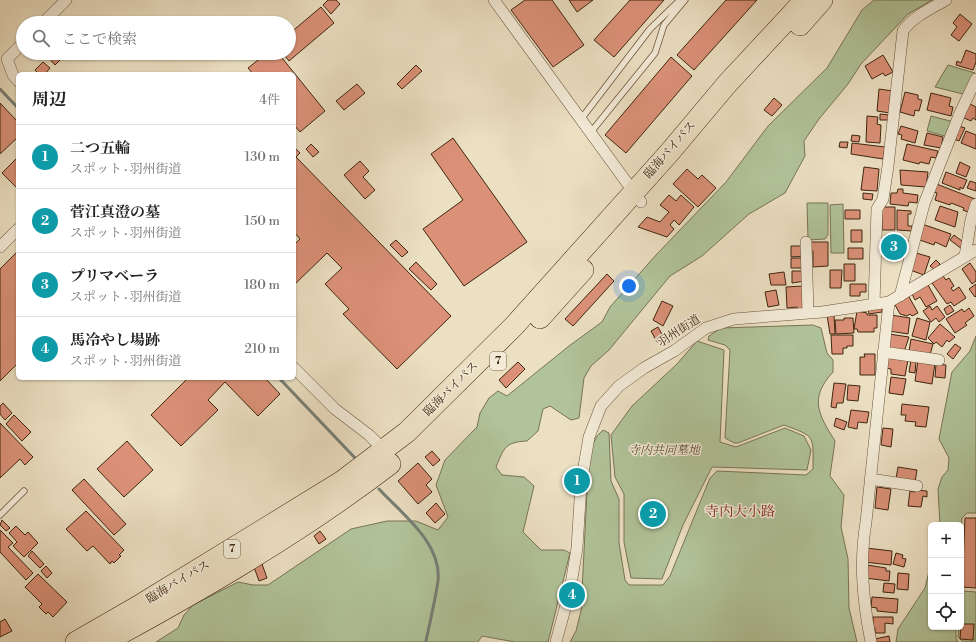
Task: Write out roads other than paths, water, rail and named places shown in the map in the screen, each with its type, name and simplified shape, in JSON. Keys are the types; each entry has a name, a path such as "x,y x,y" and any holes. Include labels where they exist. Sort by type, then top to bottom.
{"highway":[{"name":"臨海バイパス","path":"76,642 142,604 334,486 427,432 476,384 562,295 727,84 805,0"},
{"name":"臨海バイパス","path":"638,197 822,0"},
{"name":"臨海バイパス","path":"105,642 154,616 344,499 389,455"}],"street":[{"path":"50,16 66,0"},
{"path":"494,0 638,197"},
{"path":"874,304 877,209 883,199 888,166 903,31 919,16 946,0"},
{"path":"16,50 7,59 13,75 16,79"},
{"path":"900,296 924,204 960,113 976,79"},
{"path":"965,256 971,220 976,204"},
{"path":"0,247 16,231"},
{"path":"806,242 808,313"},
{"name":"羽州街道","path":"556,642 570,586 577,548 581,484 589,437 601,406 620,386 644,368 674,351 706,328 734,319 808,313 889,302 976,250"},
{"path":"871,642 862,581 862,547 889,302"},
{"path":"883,352 939,360"},
{"path":"296,370 335,409 369,436 389,455"},
{"path":"870,478 918,486"}],"lane":[{"path":"581,119 650,29 680,0"},
{"path":"591,132 655,53 664,24 685,0"},
{"path":"0,515 24,491"}],"waterway":[{"path":"0,89 16,106"},
{"path":"281,380 356,459"},
{"path":"379,489 419,530 434,554 438,567 438,581 426,641"}],"place":[{"name":"プリマベーラ","path":"894,247"},
{"name":"二つ五輪","path":"577,481"},
{"name":"菅江真澄の墓","path":"653,514"},
{"name":"馬冷やし場跡","path":"572,595"}],"district":[{"name":"寺内大小路","path":"740,512"}],"park label":[{"name":"寺内共同墓地","path":"664,450"}]}
